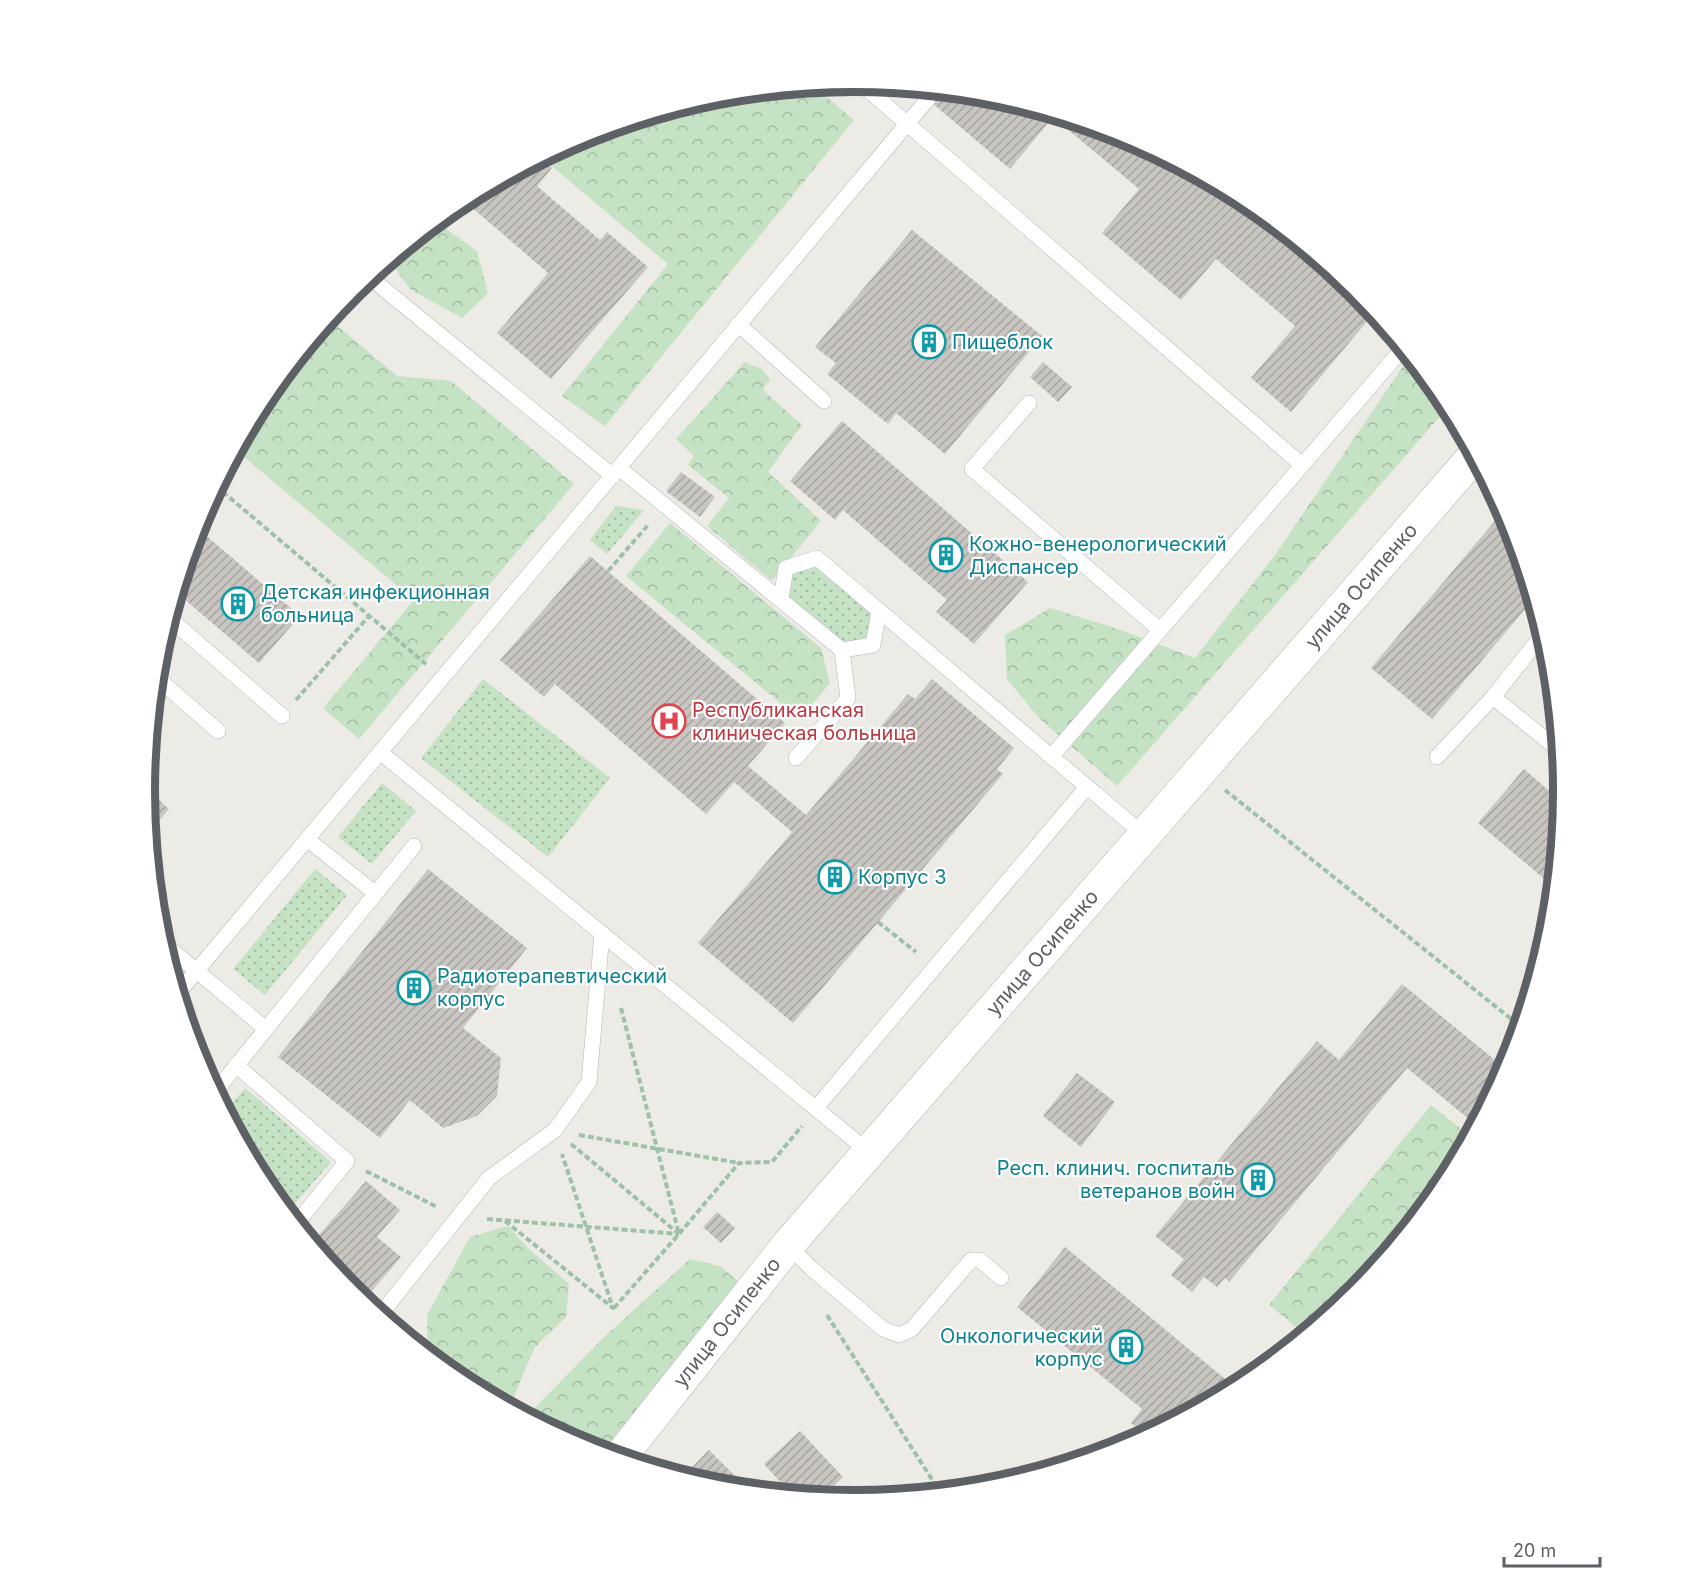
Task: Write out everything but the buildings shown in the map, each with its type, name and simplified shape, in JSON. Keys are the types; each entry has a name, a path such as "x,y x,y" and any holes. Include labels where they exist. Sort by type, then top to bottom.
{"street":[{"name":"улица Осипенко","path":"625,1451 788,1245 1470,461"}],"lane":[{"path":"873,92 1302,465"},
{"path":"184,986 928,99"},
{"path":"375,282 616,472 665,505 782,598 842,650 848,698 796,758"},
{"path":"738,324 824,401"},
{"path":"1052,757 1399,353"},
{"path":"1029,402 972,469 1160,630"},
{"path":"782,598 786,568 817,558 1144,835"},
{"path":"842,650 873,645 879,611"},
{"path":"176,624 282,716"},
{"path":"1437,757 1493,697 1537,642"},
{"path":"163,683 218,731"},
{"path":"1493,697 1552,744"},
{"path":"380,752 869,1152"},
{"path":"816,1108 1087,787"},
{"path":"307,839 375,893"},
{"path":"220,1085 414,846"},
{"path":"385,1309 489,1178 555,1130 589,1082 602,933"},
{"path":"174,953 266,1029"},
{"path":"236,1065 347,1161 301,1218"},
{"path":"788,1245 812,1269 883,1329 899,1335 912,1329 971,1260 980,1260 1001,1278"}],"path":[{"path":"222,491 442,678"},
{"path":"608,572 665,505"},
{"path":"282,716 369,616"},
{"path":"1201,772 1514,1021"},
{"path":"878,922 935,967"},
{"path":"619,1001 679,1234"},
{"path":"555,1130 739,1163 772,1162 816,1108"},
{"path":"555,1130 613,1308"},
{"path":"555,1130 679,1234"},
{"path":"347,1161 458,1218 679,1234"},
{"path":"613,1308 739,1163"},
{"path":"504,1221 613,1308"},
{"path":"823,1308 935,1485"}],"green space":[{"path":"821,93 854,120 605,426 562,396 668,264 548,163 587,145 673,115 763,97"},
{"path":"442,226 477,251 488,293 462,318 411,290 393,265"},
{"path":"334,323 397,376 451,381 574,484 359,739 323,708 414,600 242,455 273,402 299,365"},
{"path":"745,362 762,369 770,379 763,390 802,425 768,472 821,521 772,581 707,526 729,498 688,465 694,456 676,439"},
{"path":"1406,362 1442,414 1117,786 1040,719 1007,679 1005,635 1050,608 1118,629 1195,658 1275,555"},
{"path":"616,506 644,510 607,554 590,540"},
{"path":"670,523 821,648 830,683 800,719 626,576"},
{"path":"817,558 879,611 873,645 842,650 781,599 786,568"},
{"path":"483,679 610,778 548,857 421,758"},
{"path":"382,783 416,811 372,864 338,837"},
{"path":"315,869 347,895 265,995 233,969"},
{"path":"245,1088 331,1162 292,1207 273,1179 230,1105"},
{"path":"1431,1105 1464,1131 1409,1216 1380,1251 1315,1316 1299,1329 1269,1305"},
{"path":"508,1226 527,1247 569,1284 566,1317 535,1347 512,1400 428,1345 427,1315 470,1237"},
{"path":"690,1259 720,1266 738,1281 718,1310 608,1444 532,1411 602,1339"}],"place":[{"name":"Пищеблок","path":"929,342"},
{"name":"Кожно-венерологический Диспансер","path":"946,555"},
{"name":"Детская инфекционная больница","path":"238,604"},
{"name":"Республиканская клиническая больница","path":"669,721"},
{"name":"Корпус 3","path":"835,877"},
{"name":"Радиотерапевтический корпус","path":"414,988"},
{"name":"Респ. клинич. госпиталь ветеранов войн","path":"1258,1180"},
{"name":"Онкологический корпус","path":"1126,1347"}]}
